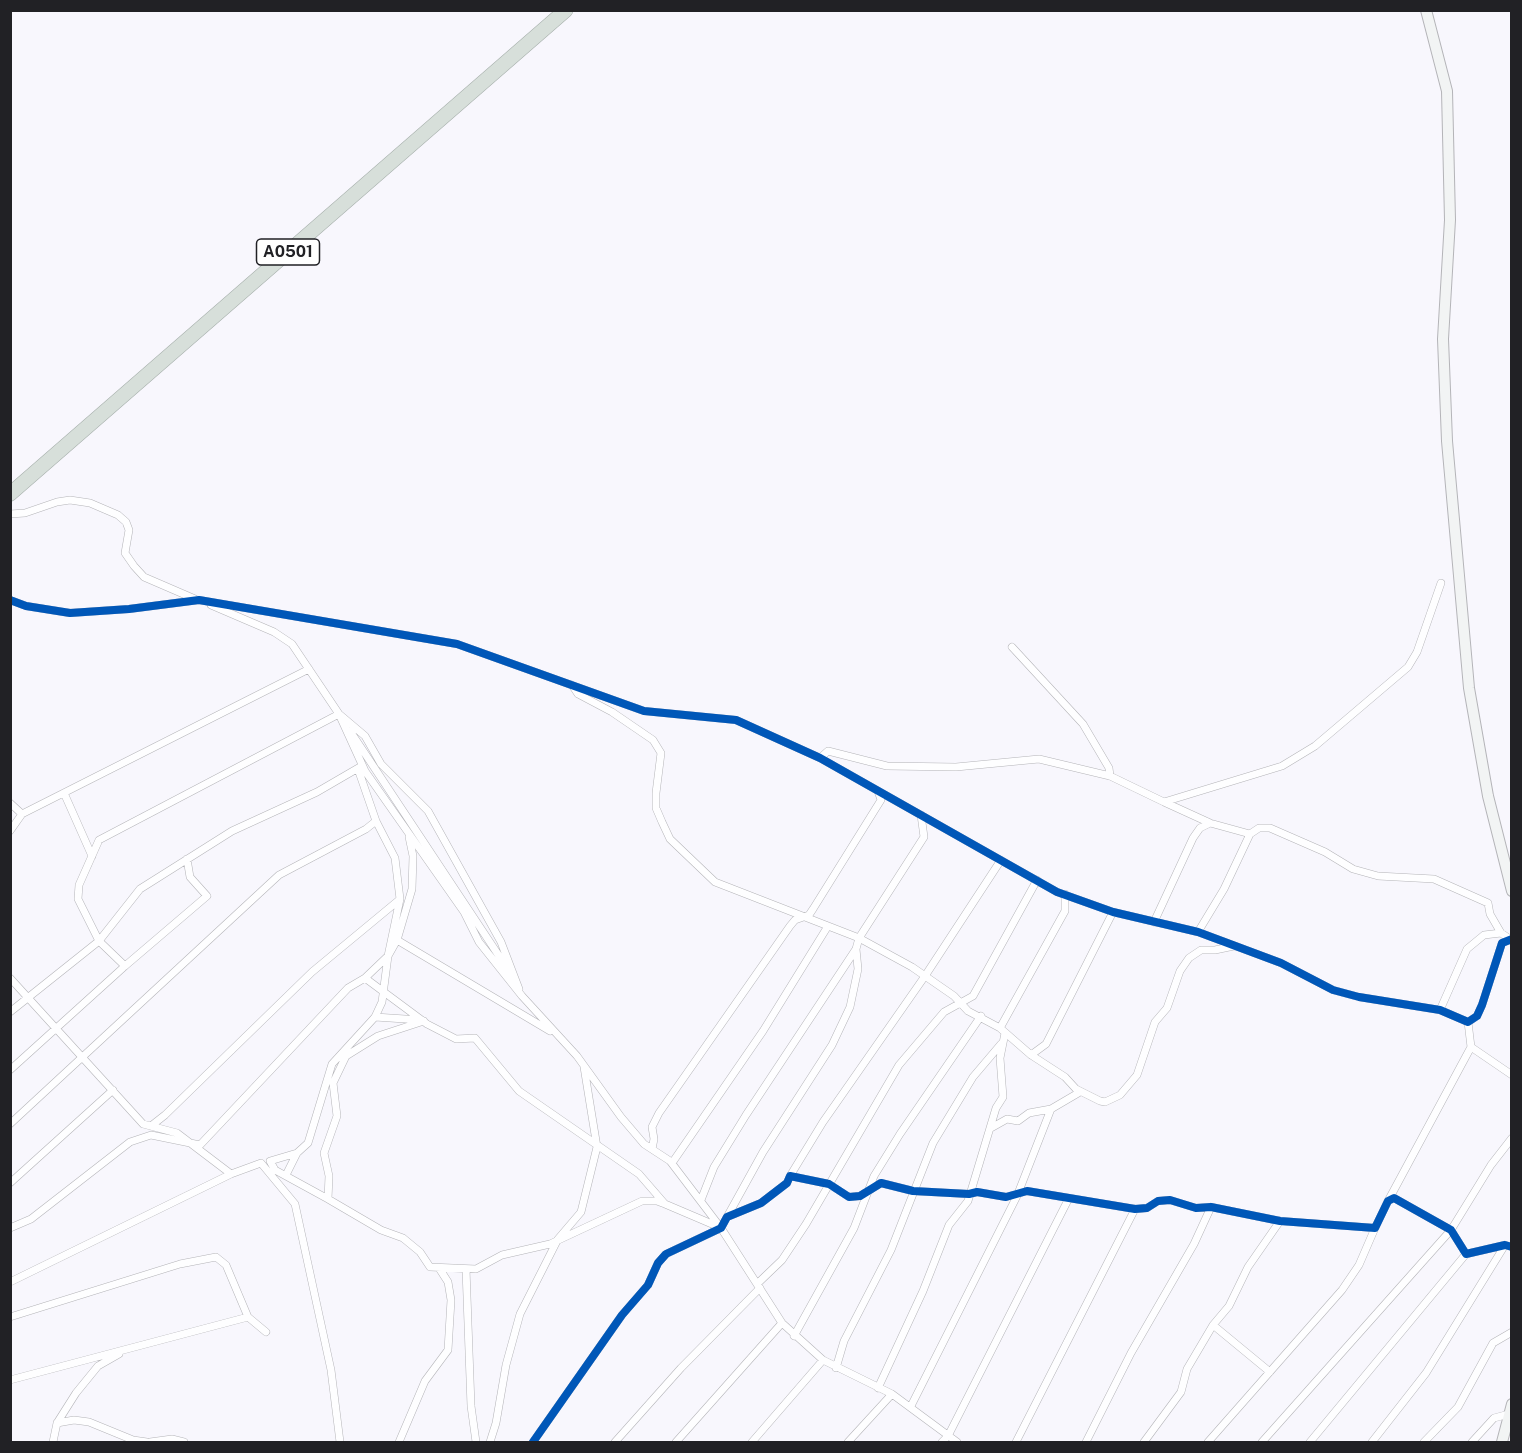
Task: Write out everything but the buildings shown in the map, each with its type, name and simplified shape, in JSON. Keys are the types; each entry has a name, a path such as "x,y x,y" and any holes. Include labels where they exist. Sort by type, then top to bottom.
{"highway":[{"name":"A0501","path":"10,494 566,10"}],"street":[{"path":"1425,10 1447,91 1450,220 1443,339 1447,441 1469,688 1488,796 1512,891"},
{"path":"10,514 25,513 70,500 90,503 118,515 126,522 129,530 125,553 144,577 274,632 292,644 517,984"},
{"path":"1164,802 1282,766 1314,746 1408,666 1417,652 1441,583"},
{"path":"10,600 26,606 70,613 129,609 199,600 457,644 644,711 736,720 820,758 1036,880 1065,894 1113,912 1198,932 1314,978 1333,990 1359,997 1440,1010 1468,1022"},
{"path":"1012,647 1083,724 1109,768 1110,776"},
{"path":"10,831 22,814 308,666"},
{"path":"572,686 578,694 612,712 653,740 661,753 656,808 670,839 715,882 859,938 925,976 961,1002 968,1011 981,1016 1031,1055 1065,1077 1080,1092 1105,1102 1120,1095 1137,1075 1155,1022 1167,1008 1180,970 1189,958 1201,950 1236,946"},
{"path":"286,1175 297,1153 308,1143 332,1064 375,1017 382,1002 382,990 400,899 395,858 376,821 360,767 339,714"},
{"path":"125,966 99,941 78,899 79,885 99,840 339,714"},
{"path":"339,714 365,736 381,764 428,811 501,942 522,996"},
{"path":"820,758 828,751 887,766 956,767 1039,759 1110,776 1210,823 1250,834"},
{"path":"360,767 464,912 479,942 522,996 583,1065 621,1117 652,1149 672,1163 721,1228 782,1323 823,1360 892,1394 911,1406 957,1443"},
{"path":"10,1012 99,941 140,889 232,831 317,792 360,767"},
{"path":"652,1149 654,1139 652,1127 659,1113 790,926 813,909 881,800 878,791"},
{"path":"64,793 92,856"},
{"path":"10,803 22,814"},
{"path":"701,1200 714,1167 741,1123 856,949 859,938 924,837 921,815"},
{"path":"10,1124 279,875 366,829 376,821"},
{"path":"1154,922 1193,838 1200,828 1210,823"},
{"path":"1198,932 1224,889 1250,834 1260,828 1270,828 1325,852 1353,869 1378,876 1434,879 1488,903 1490,914 1501,933 1511,939"},
{"path":"10,1228 31,1219 130,1142 151,1135 200,1145 209,1137 348,988 365,978 388,956 398,940 412,889 413,856 409,835"},
{"path":"10,1070 125,966 207,896 190,877 187,859"},
{"path":"727,1216 761,1203 779,1190 790,1176 823,1122 925,976 1001,860"},
{"path":"615,1443 681,1368 782,1260 899,1065 944,1012 973,996 1036,880"},
{"path":"878,1388 923,1291 949,1225 965,1207 996,1108 1003,1097 1000,1064 1003,1031 1065,911 1065,894"},
{"path":"151,1126 312,972 368,924 391,909 400,899"},
{"path":"1031,1055 1046,1044 1113,912"},
{"path":"672,1163 763,1031 828,927"},
{"path":"1440,1010 1467,949 1484,935 1501,933"},
{"path":"1468,1022 1477,1016 1482,1005 1502,943 1511,939"},
{"path":"398,940 557,1036"},
{"path":"533,1443 622,1315 648,1285 658,1263 666,1254 721,1228 764,1152 836,1036 850,1007 858,969 856,949"},
{"path":"10,978 143,1124 177,1133 231,1174"},
{"path":"365,978 424,1021 456,1039 475,1038 519,1091 639,1174 665,1204"},
{"path":"794,1336 854,1228 872,1187 874,1176 981,1016"},
{"path":"375,1017 424,1021"},
{"path":"328,1200 329,1176 324,1153 337,1116 333,1083 346,1056 378,1036 424,1021"},
{"path":"1208,1443 1342,1290 1359,1265 1388,1201 1471,1047 1468,1022"},
{"path":"836,1368 844,1341 891,1250 933,1143 973,1077 1002,1042"},
{"path":"1471,1047 1512,1075"},
{"path":"490,1443 506,1365 520,1314 558,1239 581,1212 597,1147 583,1065"},
{"path":"10,1183 113,1090"},
{"path":"991,1128 1007,1119 1018,1121 1029,1113 1051,1109 1080,1092"},
{"path":"911,1406 1017,1196 1051,1109"},
{"path":"1262,1443 1451,1230 1491,1165 1512,1138"},
{"path":"297,1153 270,1161 275,1170 381,1230 403,1238 420,1252 430,1267 482,1268 502,1256 538,1248 642,1201 657,1201 721,1228"},
{"path":"10,1270 13,1281 231,1174 261,1163 295,1204 331,1370 340,1443"},
{"path":"790,1176 829,1184 849,1197 860,1196 881,1183 913,1191 969,1194 977,1192 1006,1197 1017,1196 1027,1191 1068,1200 1135,1209 1147,1208 1158,1201 1170,1200 1196,1208 1211,1207 1280,1221 1375,1228"},
{"path":"1388,1201 1394,1198 1451,1230 1466,1254"},
{"path":"942,1443 948,1436 1068,1200"},
{"path":"1086,1443 1131,1353 1189,1253 1211,1207"},
{"path":"1016,1443 1135,1209"},
{"path":"1144,1443 1181,1392 1187,1369 1213,1325 1229,1306 1248,1268 1280,1221"},
{"path":"1310,1443 1466,1254 1508,1246"},
{"path":"1372,1443 1426,1373 1508,1246"},
{"path":"10,1317 180,1264 216,1257 226,1265 248,1317 266,1332"},
{"path":"399,1443 425,1381 448,1350 451,1300 448,1282 439,1268"},
{"path":"466,1269 471,1406 477,1443"},
{"path":"10,1380 248,1317"},
{"path":"676,1443 782,1323"},
{"path":"1213,1325 1270,1372"},
{"path":"1424,1443 1458,1407 1493,1343 1512,1332"},
{"path":"53,1443 57,1423 76,1393 98,1366 126,1349"},
{"path":"752,1443 823,1360"},
{"path":"848,1443 892,1394"},
{"path":"1472,1443 1494,1418 1510,1409"},
{"path":"1502,1443 1510,1409"},
{"path":"57,1423 74,1420 89,1422 133,1440 148,1443 172,1439 184,1443"}],"cycle path":[{"path":"10,600 26,606 70,613 129,609 199,600 457,644 644,711 736,720 820,758 1057,892 1113,912 1198,932 1281,963 1333,990 1359,997 1440,1010 1468,1022 1477,1016 1482,1005 1502,943 1512,939"},
{"path":"533,1442 622,1315 648,1285 658,1263 666,1254 721,1228 727,1217 761,1203 787,1183 790,1176 829,1184 849,1197 860,1196 881,1183 913,1191 969,1194 977,1192 1006,1197 1027,1191 1135,1209 1147,1208 1158,1201 1170,1200 1196,1208 1211,1207 1280,1221 1375,1228 1388,1201 1394,1198 1451,1230 1466,1254 1505,1245 1512,1247"}]}
